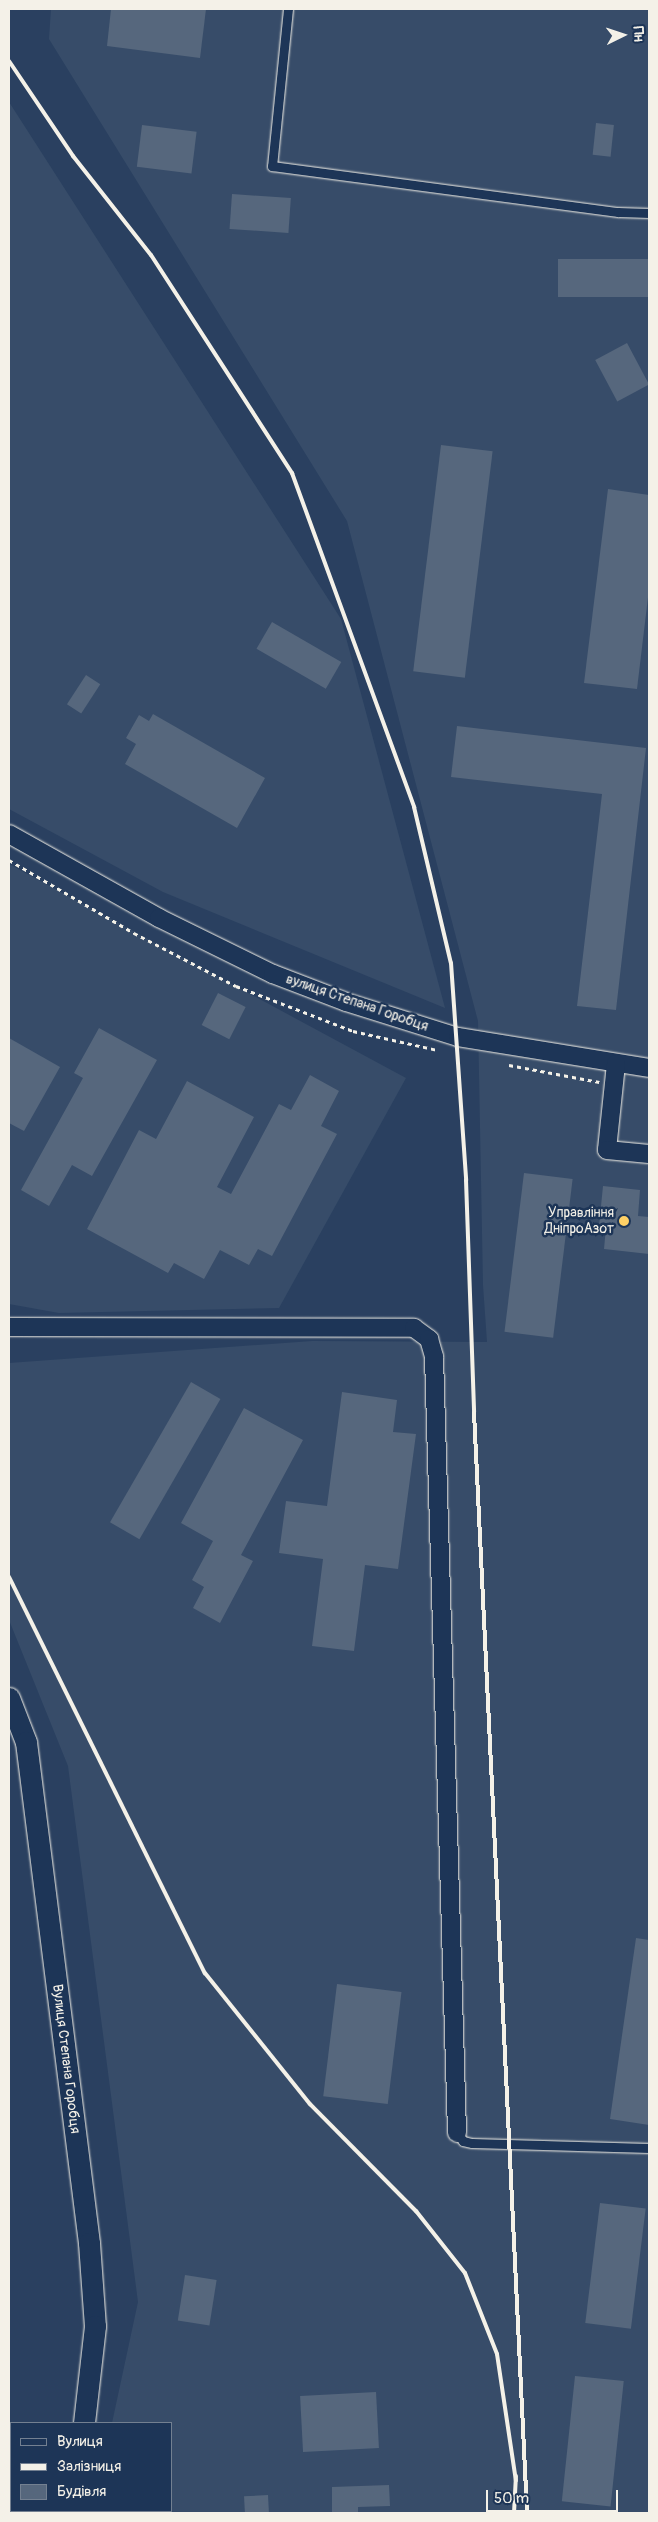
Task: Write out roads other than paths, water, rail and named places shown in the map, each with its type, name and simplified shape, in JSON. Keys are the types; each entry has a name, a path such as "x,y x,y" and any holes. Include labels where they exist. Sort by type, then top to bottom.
{"street":[{"name":"вулиця Степана Горобця","path":"9,834 159,918 272,974 346,1002 458,1037 649,1068"},
{"path":"616,1064 607,1150 649,1154"},
{"path":"9,1327 414,1328 428,1339 434,1357 457,2133"},
{"name":"Вулиця Степана Горобця","path":"9,1698 26,1742 89,2244 95,2326 84,2422"}],"lane":[{"path":"288,9 272,166 469,194 649,213"},
{"path":"457,2133 463,2141 472,2143 649,2148"}],"railway":[{"path":"9,61 73,156 151,255 292,473 414,807 451,963 466,1180 474,1412 527,2513"},
{"path":"9,1577 205,1973 310,2104 416,2211 465,2273 497,2354 516,2481"},
{"path":"514,2513 516,2476"}],"place":[{"name":"Управління ДніпроАзот","path":"624,1221"}]}
